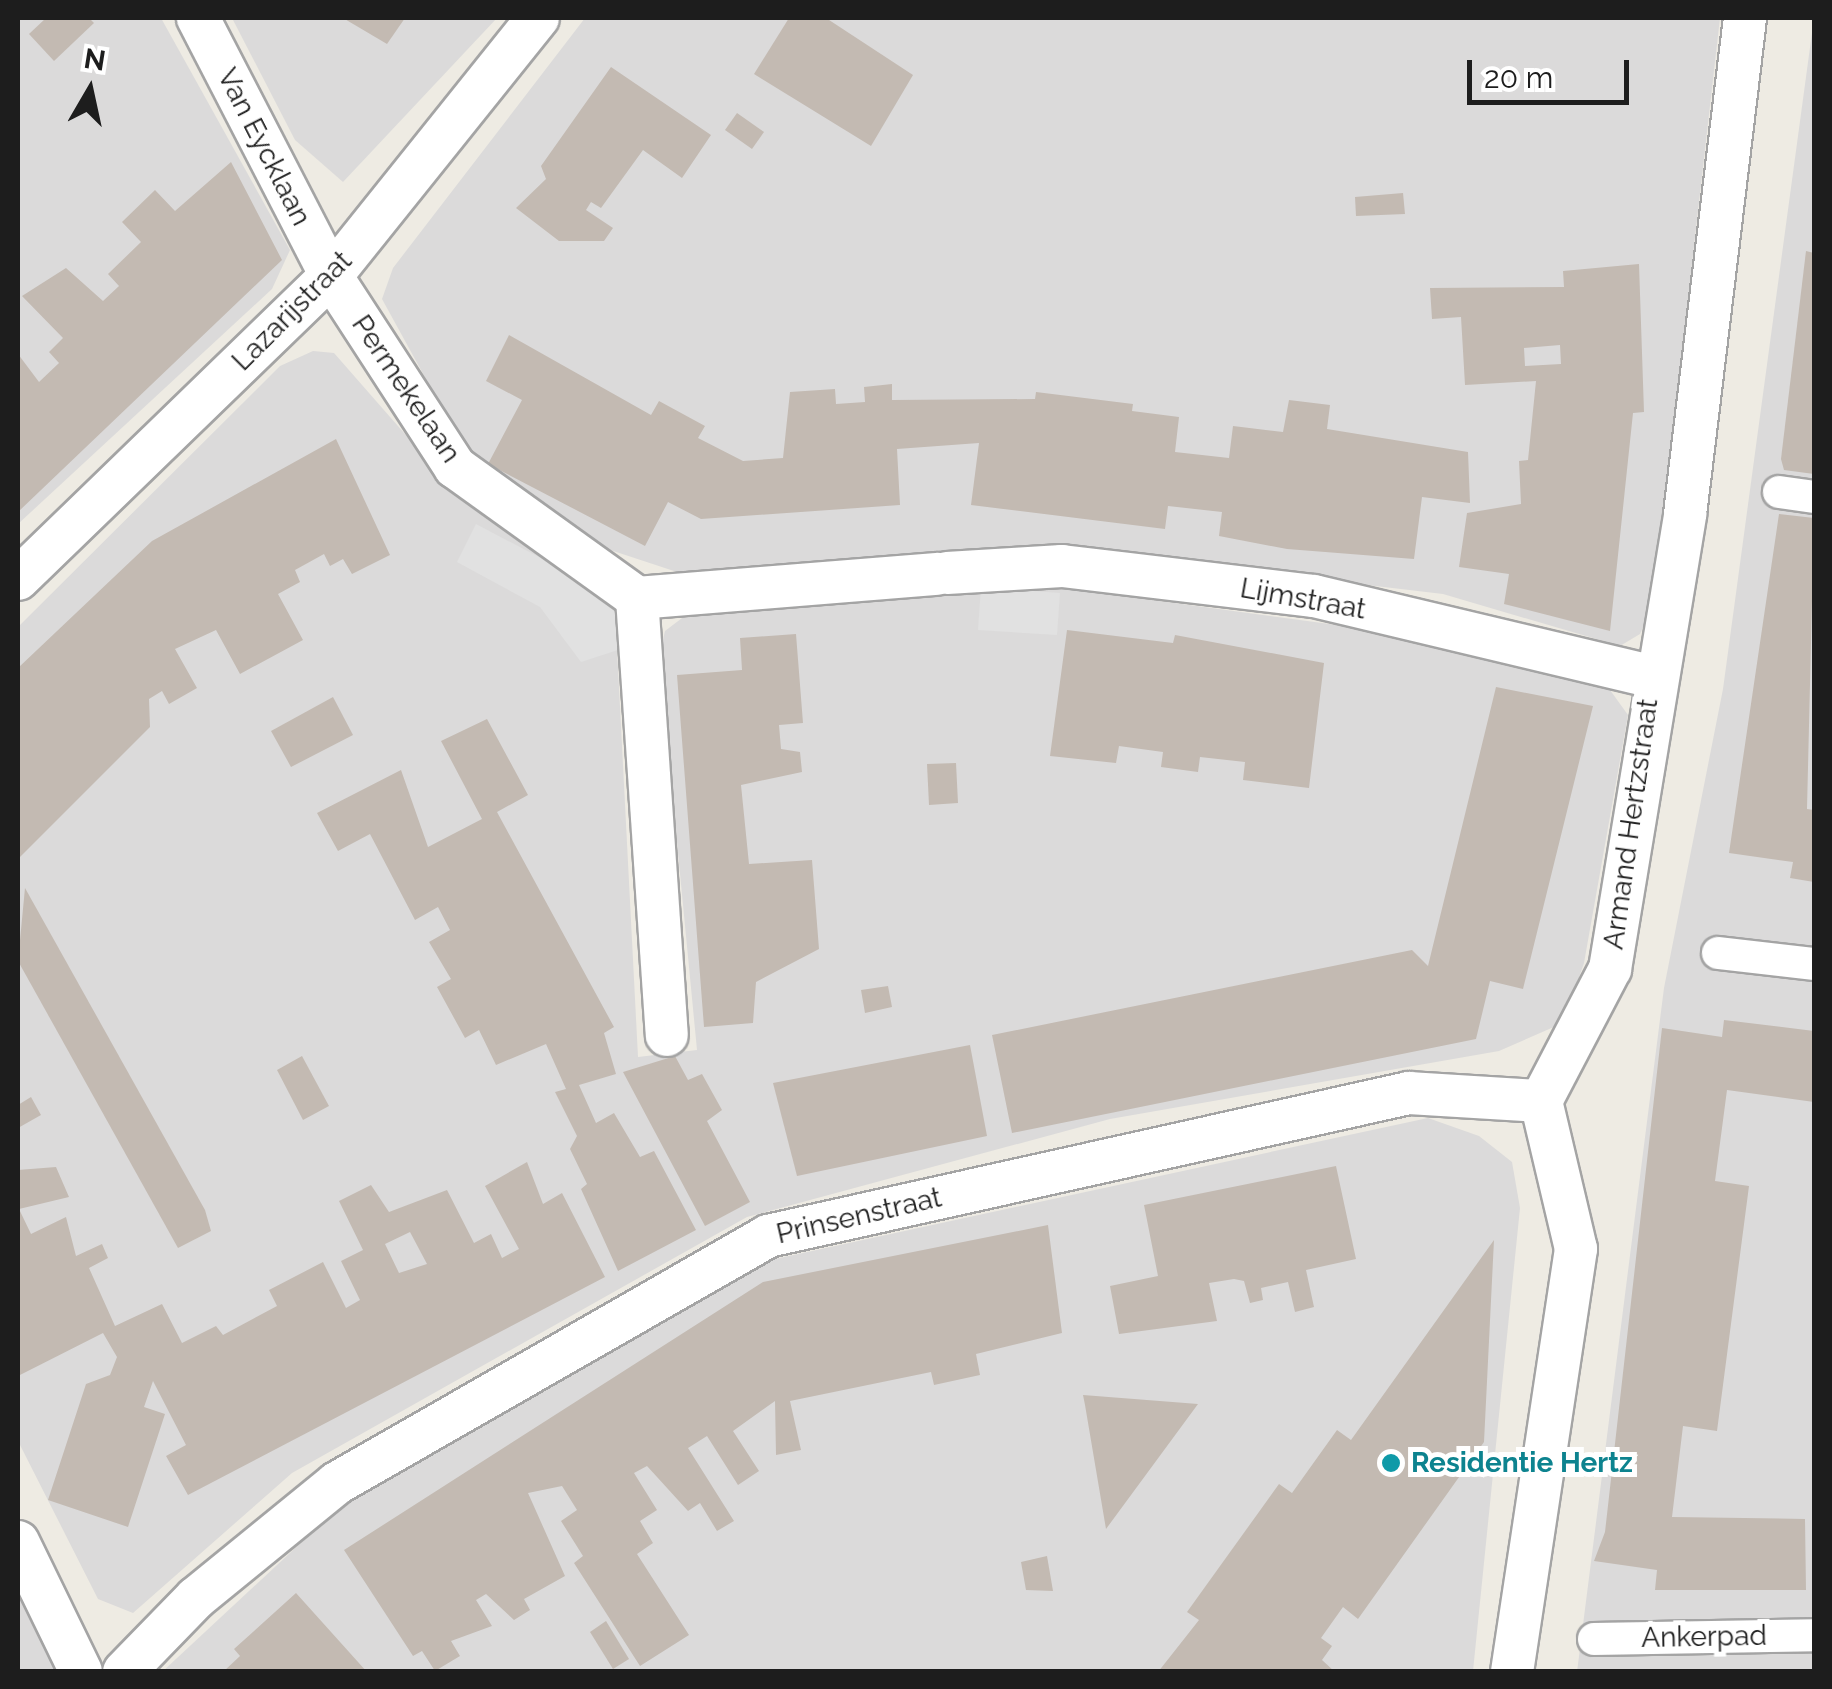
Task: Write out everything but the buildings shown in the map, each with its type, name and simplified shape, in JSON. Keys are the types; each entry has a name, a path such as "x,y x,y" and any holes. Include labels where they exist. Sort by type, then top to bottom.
{"street":[{"name":"Van Eycklaan","path":"198,18 331,276"},
{"name":"Lazarijstraat","path":"18,579 331,276 538,18"},
{"name":"Armand Hertzstraat","path":"1541,1101 1610,969 1653,677 1685,514 1746,18"},
{"name":"Permekelaan","path":"331,276 455,467 638,598"},
{"path":"1778,492 1814,497"},
{"name":"Lijmstraat","path":"638,598 1062,566 1314,596 1653,677"},
{"path":"638,598 667,1035"},
{"path":"1718,953 1814,964"},
{"name":"Prinsenstraat","path":"124,1672 196,1598 337,1484 768,1236 1409,1093 1541,1101"},
{"path":"1512,1672 1576,1249 1541,1101"},
{"path":"18,1542 80,1672"},
{"name":"Ankerpad","path":"1594,1639 1814,1636"}],"shaded area":[{"path":"18,18 161,18 290,250 272,289 18,524"},
{"path":"232,18 497,18 343,182 295,140"},
{"path":"585,18 1720,18 1653,605 1640,634 1620,646 1443,594 1057,548 677,572 592,544 466,452 382,299 393,268"},
{"path":"1814,18 1814,1671 1577,1672 1664,988 1723,689"},
{"path":"313,351 334,353 454,490 601,598 616,629 638,1057 697,1050 659,656 665,631 690,612 1050,586 1374,630 1605,683 1628,715 1584,963 1563,1023 1499,1051 1110,1119 747,1217 292,1473 133,1613 98,1599 18,1441 18,627 280,366"},
{"path":"476,524 590,584 616,611 618,650 581,662 540,607 457,562"},
{"path":"981,587 1060,593 1057,635 978,630"},
{"path":"1428,1118 1479,1136 1512,1162 1520,1208 1473,1671 162,1672 335,1511 775,1259"},
{"path":"18,1591 56,1662 54,1671 18,1671"}],"place":[{"name":"Residentie Hertz","path":"1391,1463"}]}
